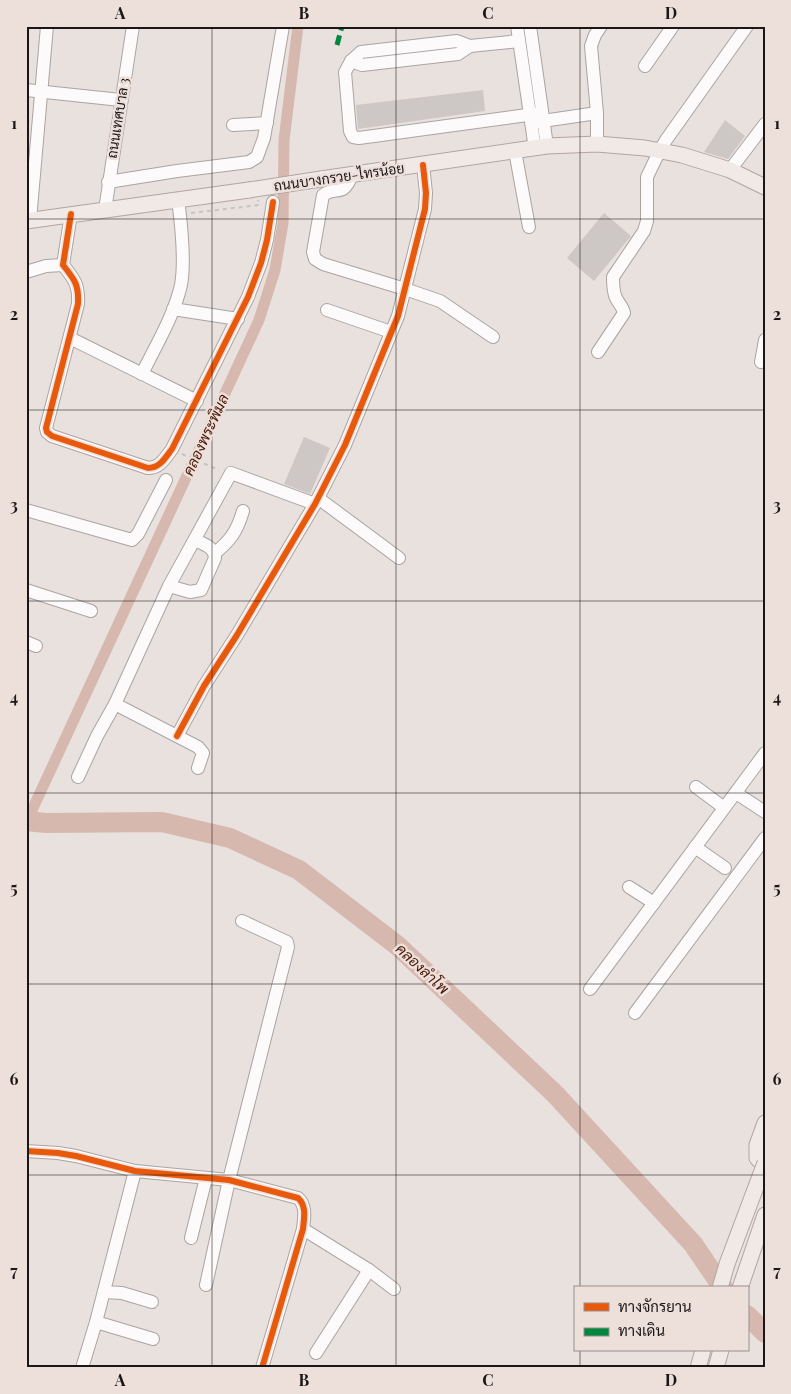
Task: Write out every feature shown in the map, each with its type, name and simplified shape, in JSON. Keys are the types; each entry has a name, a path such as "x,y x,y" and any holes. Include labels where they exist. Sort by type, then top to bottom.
{"main road":[{"name":"ถนนบางกรวย-ไทรน้อย","path":"28,220 515,151 597,144 613,144 660,150 682,155 730,170 765,187"},
{"path":"721,1286 727,1264 765,1165 757,1158 757,1145 765,1123"},
{"path":"741,1286 765,1215"},
{"path":"698,1368 702,1352"},
{"path":"716,1368 720,1352"}],"street":[{"path":"28,220 47,26"},
{"name":"ถนนเทศบาล 3","path":"105,210 133,26"},
{"path":"108,182 249,162 257,157 261,149 267,123 283,26"},
{"path":"517,26 541,148"},
{"path":"530,26 536,118"},
{"path":"597,144 598,113 590,46 601,26"},
{"path":"645,66 673,26"},
{"path":"598,352 624,313 616,298 613,277 644,231 647,221 647,177 666,140 747,26"},
{"path":"519,41 470,46 458,54 406,53 362,65 351,61 345,72 345,77 350,131 353,137 359,138 598,113"},
{"path":"26,90 121,100"},
{"path":"233,125 267,123"},
{"path":"730,170 765,124"},
{"path":"515,151 529,227"},
{"path":"177,736 204,686 238,635 316,501 345,445 398,316 425,209 426,193 423,164"},
{"path":"352,175 342,191 327,192 323,195 313,252 315,259 323,264 405,288 440,301 494,338"},
{"path":"142,374 173,309 181,284 182,269 178,199"},
{"path":"71,214 63,265 75,280 79,291 78,304 46,428 47,432 52,436 148,468 153,468 157,467 172,449 238,319 261,263 273,202"},
{"path":"26,272 46,266 63,265"},
{"path":"173,309 238,319"},
{"path":"327,310 391,332"},
{"path":"70,338 197,401"},
{"path":"761,362 765,340"},
{"path":"78,778 170,586 231,474 316,501 399,558"},
{"path":"26,510 132,540 138,534 166,480"},
{"path":"215,553 228,542 239,526 243,512"},
{"path":"170,586 190,592 201,590 215,558 215,553 211,548 195,540"},
{"path":"26,590 91,611"},
{"path":"115,704 194,744 202,750 203,753 198,768"},
{"path":"590,989 723,807 736,793 765,753"},
{"path":"696,787 723,807"},
{"path":"736,793 765,812"},
{"path":"635,1013 765,838"},
{"path":"695,847 725,868"},
{"path":"629,887 654,903"},
{"path":"206,1285 229,1180 288,947 286,942 242,920"},
{"path":"26,1151 76,1156 135,1171 229,1180 298,1198 304,1208 303,1229 262,1368"},
{"path":"82,1368 96,1322 135,1171"},
{"path":"191,1238 206,1178"},
{"path":"303,1229 369,1270 394,1289"},
{"path":"316,1353 369,1270"},
{"path":"104,1292 122,1294 152,1302"},
{"path":"96,1322 153,1339"}],"path":[{"path":"179,452 216,469"}],"building":[{"path":"483,90 485,111 358,129 356,105"},
{"path":"725,120 745,136 728,159 704,152"},
{"path":"604,213 631,236 594,281 567,258"},
{"path":"304,437 330,448 310,494 284,484"}],"waterway":[{"name":"คลองพระพิมล","path":"27,821 259,320 275,270 283,223 284,140 298,26"},
{"name":"คลองลำโพ","path":"26,821 46,823 162,822 230,838 299,870 398,946 555,1094 693,1244 722,1286"},
{"name":"คลองลำโพ","path":"748,1316 765,1333"}],"marked path":[{"path":"337,45 342,26"}],"cycle path":[{"path":"177,736 204,686 237,635 315,504 345,445 398,316 425,209 426,193 423,165"},
{"path":"71,214 63,265 75,283 78,292 78,304 46,428 47,432 52,436 152,468 159,464 172,449 248,297 261,263 273,202"},
{"path":"26,1151 76,1156 135,1171 229,1180 298,1198 304,1209 303,1229 262,1368"}]}
